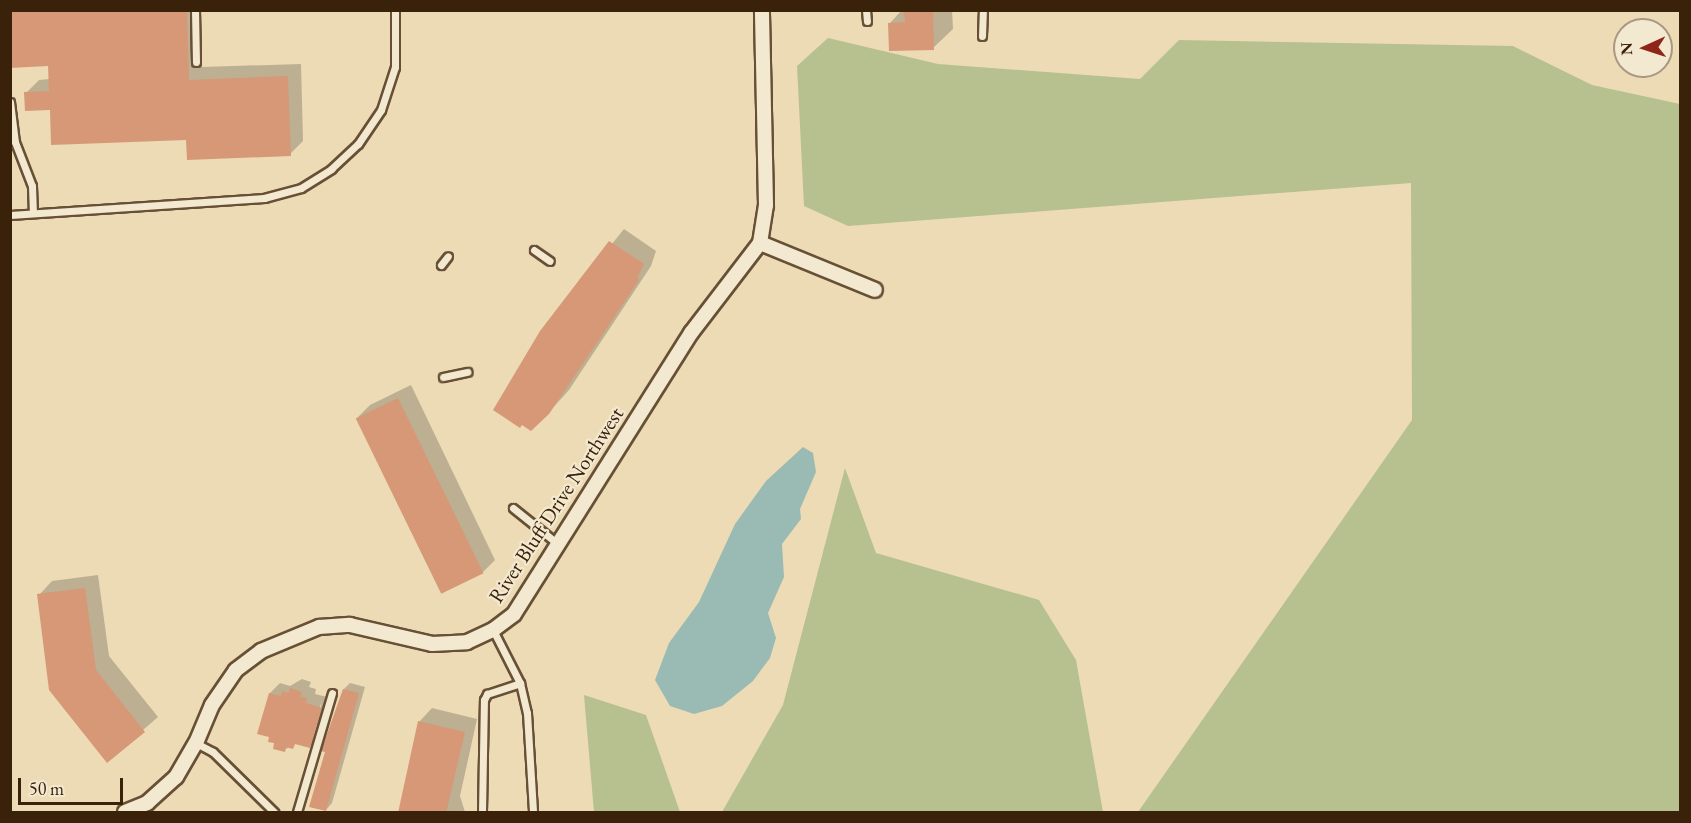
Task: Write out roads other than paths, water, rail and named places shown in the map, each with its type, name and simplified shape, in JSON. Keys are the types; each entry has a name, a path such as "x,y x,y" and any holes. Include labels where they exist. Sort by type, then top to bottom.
{"street":[{"name":"River Bluff Drive Northwest","path":"125,813 147,803 176,777 196,743 212,705 236,670 261,651 319,627 350,625 450,645 467,642 494,630 514,614 691,333 760,243 766,206 762,10"},
{"path":"760,243 875,290"}],"lane":[{"path":"195,10 196,62"},
{"path":"10,215 264,198 301,188 332,169 358,144 381,110 394,67 395,10"},
{"path":"867,10 867,21"},
{"path":"982,36 983,10"},
{"path":"10,102 15,142 32,186 33,213"},
{"path":"534,250 550,261"},
{"path":"441,265 448,256"},
{"path":"443,377 467,372"},
{"path":"513,508 558,544"},
{"path":"494,630 519,683 527,713 533,813"},
{"path":"482,813 484,700 487,694 519,683"},
{"path":"297,813 332,693"},
{"path":"196,743 213,752 274,813"}],"water":[{"path":"803,447 813,453 816,472 800,509 801,519 782,544 784,577 768,613 776,638 770,658 753,681 722,706 694,714 670,706 655,680 669,643 699,602 735,524 766,481"}]}
